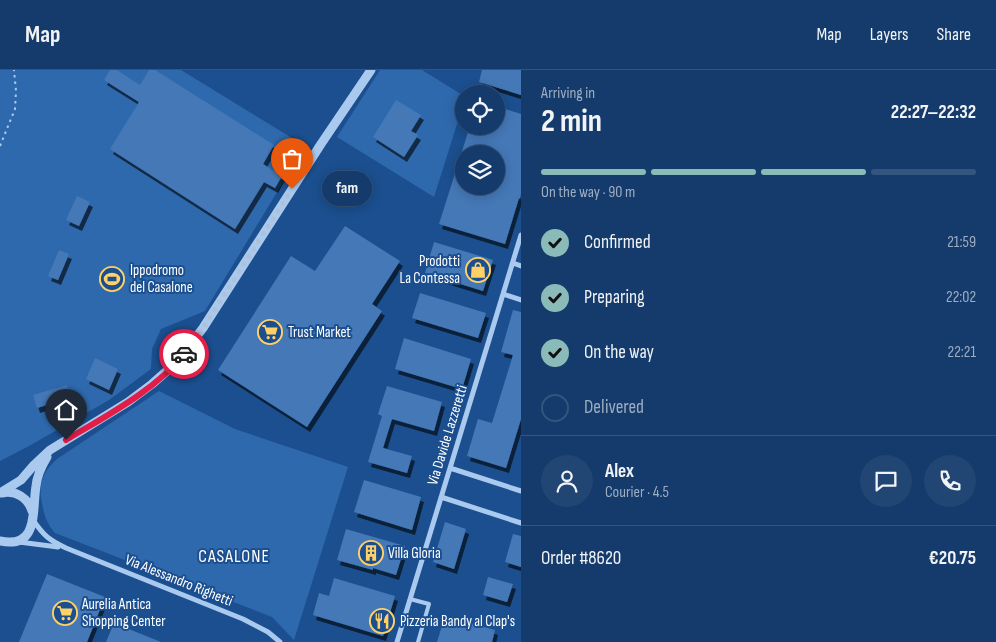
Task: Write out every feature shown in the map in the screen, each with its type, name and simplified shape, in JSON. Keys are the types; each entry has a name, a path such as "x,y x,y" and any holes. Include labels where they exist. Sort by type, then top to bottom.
{"street":[{"path":"0,493 21,480 50,450 128,402 177,362 203,328 371,70"},
{"name":"Via Davide Lazzeretti","path":"397,642 521,235"},
{"path":"512,263 521,266"},
{"path":"503,294 521,300"},
{"path":"0,550 21,539 29,531 33,518 34,496 38,476 50,450"},
{"path":"450,468 521,491"},
{"path":"0,493 14,493 28,501 32,508 33,518 41,532 49,540 66,548"},
{"path":"441,497 521,523"},
{"path":"0,541 47,544 66,548"},
{"name":"Via Alessandro Righetti","path":"66,548 243,619 268,632 280,642"}],"lane":[{"path":"410,598 429,604 418,642"}],"path":[{"path":"0,146 15,110 14,70"}],"shaded area":[{"name":"Ippodromo del Casalone","path":"0,70 181,70 305,146 205,311 161,329 152,349 151,369 109,400 0,461"},
{"path":"380,70 422,70 455,90 455,130 434,197 337,137"},
{"path":"159,391 235,429 348,467 294,640 272,617 55,533 49,524 43,508 41,488 44,476 51,465 57,459"}],"building":[{"path":"110,70 117,70 140,85 149,70 155,70 274,145 263,164 282,176 275,188 264,182 235,229 110,149 139,102 104,80"},
{"path":"482,70 521,70 521,95 505,90 505,85 489,85 479,82"},
{"path":"396,100 421,115 411,131 418,135 404,157 373,137"},
{"path":"505,109 521,114 521,194 505,244 439,224 455,173 455,195 505,195 505,145 464,145 467,135 505,135"},
{"path":"77,196 90,202 79,226 66,220"},
{"path":"345,226 400,261 372,304 382,311 307,427 218,370 291,256 315,271"},
{"path":"434,242 493,260 483,291 425,273"},
{"path":"59,250 69,254 58,280 48,276"},
{"path":"420,293 486,313 478,338 412,318"},
{"path":"513,310 521,312 521,419 506,468 467,456 478,419 492,423 513,355 501,352"},
{"path":"404,338 471,359 462,389 395,369"},
{"path":"95,358 118,369 109,390 86,379"},
{"path":"67,385 70,398 37,408 33,395"},
{"path":"387,386 442,402 434,431 392,419 383,448 412,456 407,473 368,462 382,416 378,414"},
{"path":"364,480 421,497 412,530 354,512"},
{"path":"445,522 466,529 454,569 433,562"},
{"name":"Villa Gloria","path":"346,529 405,546 396,575 337,560"},
{"path":"513,534 521,536 521,567 505,562"},
{"name":"Aurelia Antica Shopping Center","path":"47,574 105,597 87,642 19,642"},
{"path":"488,577 513,584 507,602 483,595"},
{"path":"334,578 395,596 383,636 313,615 319,593 329,596"},
{"path":"445,616 495,630 492,642 437,642"},
{"name":"Aurelia Antica Shopping Center","path":"114,623 161,642 106,642"}],"way so far":[{"path":"184,354 203,328 292,189"}],"place":[{"name":"fam","path":"292,189"},
{"name":"Prodotti La Contessa","path":"478,270"},
{"name":"Ippodromo del Casalone","path":"112,279"},
{"name":"Trust Market","path":"270,332"},
{"name":"Villa Gloria","path":"371,553"},
{"name":"Aurelia Antica Shopping Center","path":"65,613"},
{"name":"Pizzeria Bandy al Clap's","path":"382,621"}],"district":[{"name":"CASALONE","path":"234,556"}],"route":[{"path":"66,440 128,402 152,384 184,354"}]}
